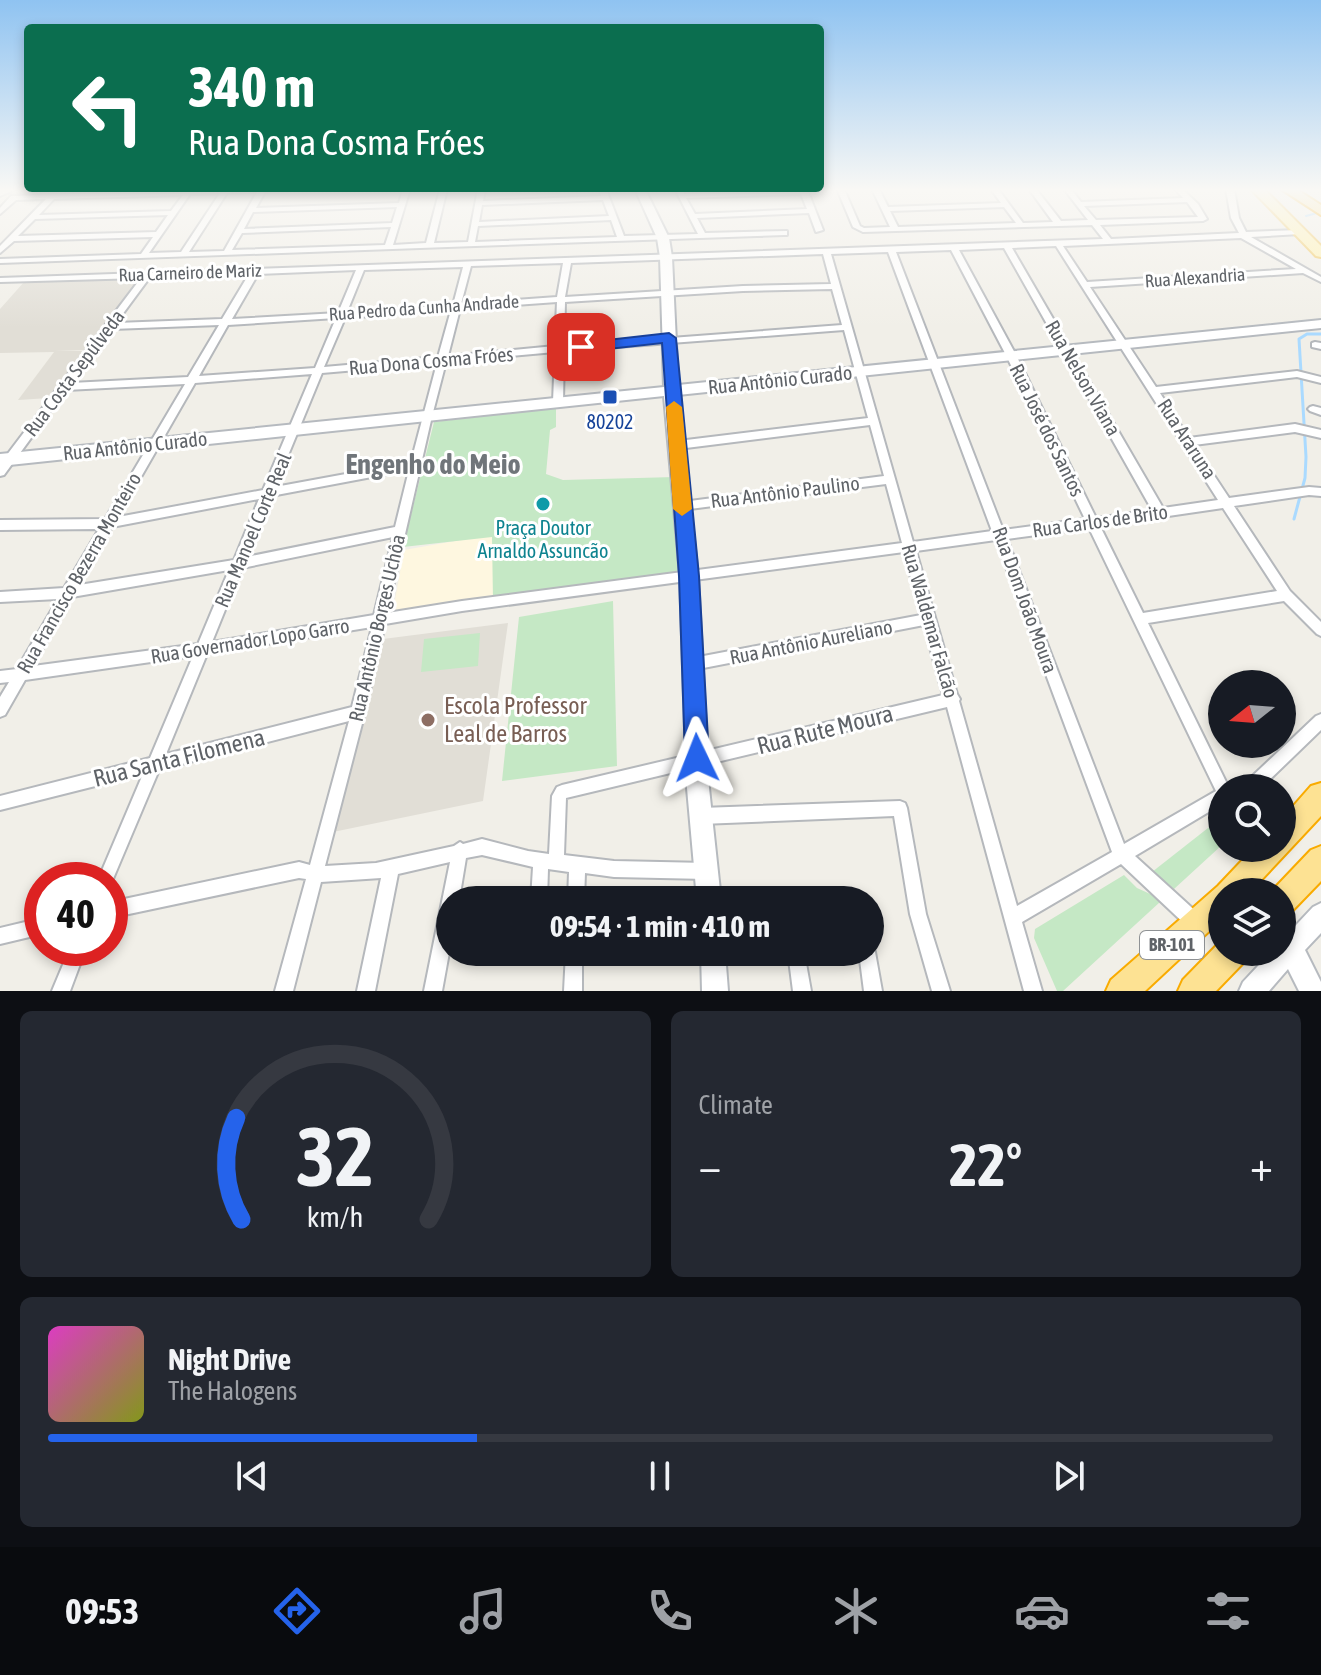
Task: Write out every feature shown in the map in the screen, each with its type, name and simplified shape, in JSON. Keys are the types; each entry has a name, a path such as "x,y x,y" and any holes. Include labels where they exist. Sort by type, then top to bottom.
{"highway":[{"path":"1296,821 1321,796"},
{"path":"1296,886 1321,860"},
{"path":"1242,878 1257,862"},
{"name":"BR-101","path":"1122,991 1208,912"},
{"name":"BR-101","path":"1194,991 1218,966"}],"main road":[{"path":"1303,235 1321,253"}],"street":[{"path":"0,251 16,235"},
{"path":"12,239 122,235"},
{"path":"143,256 158,235"},
{"path":"184,254 196,235"},
{"path":"227,253 237,235"},
{"path":"388,248 392,235"},
{"path":"429,246 432,235"},
{"path":"471,244 473,235"},
{"path":"620,235 622,240"},
{"path":"662,235 666,257 671,391 689,576 697,758 709,886"},
{"path":"0,261 723,235"},
{"path":"1104,235 1108,240"},
{"name":"Rua Carneiro de Mariz","path":"0,280 1255,235"},
{"path":"1244,236 1321,280"},
{"name":"Rua Nelson Viana","path":"1006,244 1160,513"},
{"name":"Rua Araruna","path":"1058,244 1286,595 1321,630"},
{"name":"Rua José dos Santos","path":"953,246 1011,355 1215,774"},
{"name":"Rua Dom João Moura","path":"891,249 937,362 1120,853 1197,923"},
{"name":"Rua Waldemar Falcão","path":"826,251 888,480 1015,917 1033,991"},
{"path":"558,402 557,350 568,260"},
{"name":"Rua Antônio Borges Uchôa","path":"284,991 358,712 427,416 468,264"},
{"name":"Rua Manoel Corte Real","path":"114,862 361,268"},
{"name":"Rua Francisco Bezerra Monteiro","path":"0,710 255,271"},
{"name":"Rua Alexandria","path":"1086,285 1303,271"},
{"name":"Rua Costa Sepúlveda","path":"3,464 148,274"},
{"name":"Rua Pedro da Cunha Andrade","path":"109,326 226,323 667,291 834,286"},
{"name":"Rua Antônio Curado","path":"3,464 152,444 1321,324"},
{"name":"Rua Dona Cosma Fróes","path":"64,387 189,383 669,338 846,327"},
{"path":"1154,390 1301,374 1321,380"},
{"path":"678,445 872,421"},
{"path":"1187,442 1295,428 1321,434"},
{"path":"0,525 108,523 415,465"},
{"name":"Rua Antônio Paulino","path":"682,506 888,480"},
{"name":"Rua Carlos de Brito","path":"689,576 1308,492"},
{"path":"0,597 68,592 237,564 400,531"},
{"name":"Rua Governador Lopo Garro","path":"0,677 689,576"},
{"path":"1139,619 1286,595"},
{"name":"Rua Antônio Aureliano","path":"693,664 928,619"},
{"name":"Rua Rute Moura","path":"548,861 560,793 953,699"},
{"name":"Rua Santa Filomena","path":"0,803 358,712"},
{"path":"1265,774 1321,721"},
{"path":"1015,917 1208,804"},
{"path":"701,816 900,808 918,914 941,991"},
{"path":"128,906 299,870 316,874 391,869 460,850 489,847 520,858 577,865 640,871 708,871"},
{"path":"454,886 460,850"},
{"path":"542,886 548,861"},
{"path":"576,886 577,865"},
{"path":"366,991 391,869"},
{"path":"1296,942 1321,915"},
{"path":"0,936 24,930"},
{"path":"1296,958 1312,991"},
{"path":"61,991 71,966"},
{"path":"433,991 438,966"},
{"path":"573,991 574,966"},
{"path":"714,966 715,991"},
{"path":"798,966 802,991"},
{"path":"869,966 873,991"},
{"path":"1252,991 1275,966"}],"shaded area":[{"path":"139,279 86,350 55,351 84,351 49,398 18,400 54,352 0,353 0,309 24,282"},
{"path":"495,534 497,597 393,611 404,550"},
{"name":"Escola Professor Leal de Barros","path":"508,623 483,801 333,832 383,639"}],"green space":[{"name":"Praça Doutor Arnaldo Assuncão","path":"556,408 556,427 550,430 546,474 563,480 675,477 680,573 493,601 492,537 403,547 434,422"},
{"path":"613,601 617,766 502,781 519,617"},
{"path":"480,633 478,666 421,672 424,639"},
{"path":"1208,828 1208,858 1174,889 1152,872"},
{"path":"1124,875 1137,888 1159,898 1160,902 1063,991 1057,991 1034,938 1035,929"}],"waterway":[{"path":"1294,519 1305,478 1306,457 1299,339 1307,334 1321,334"}],"slow traffic":[{"path":"674,407 682,509"}],"place":[{"name":"80202","path":"610,397"},
{"name":"Praça Doutor Arnaldo Assuncão","path":"543,504"},
{"name":"Escola Professor Leal de Barros","path":"428,720"}],"district":[{"name":"Engenho do Meio","path":"433,464"}],"route":[{"path":"581,347 669,338 671,391 677,424 689,576 697,758"}]}
